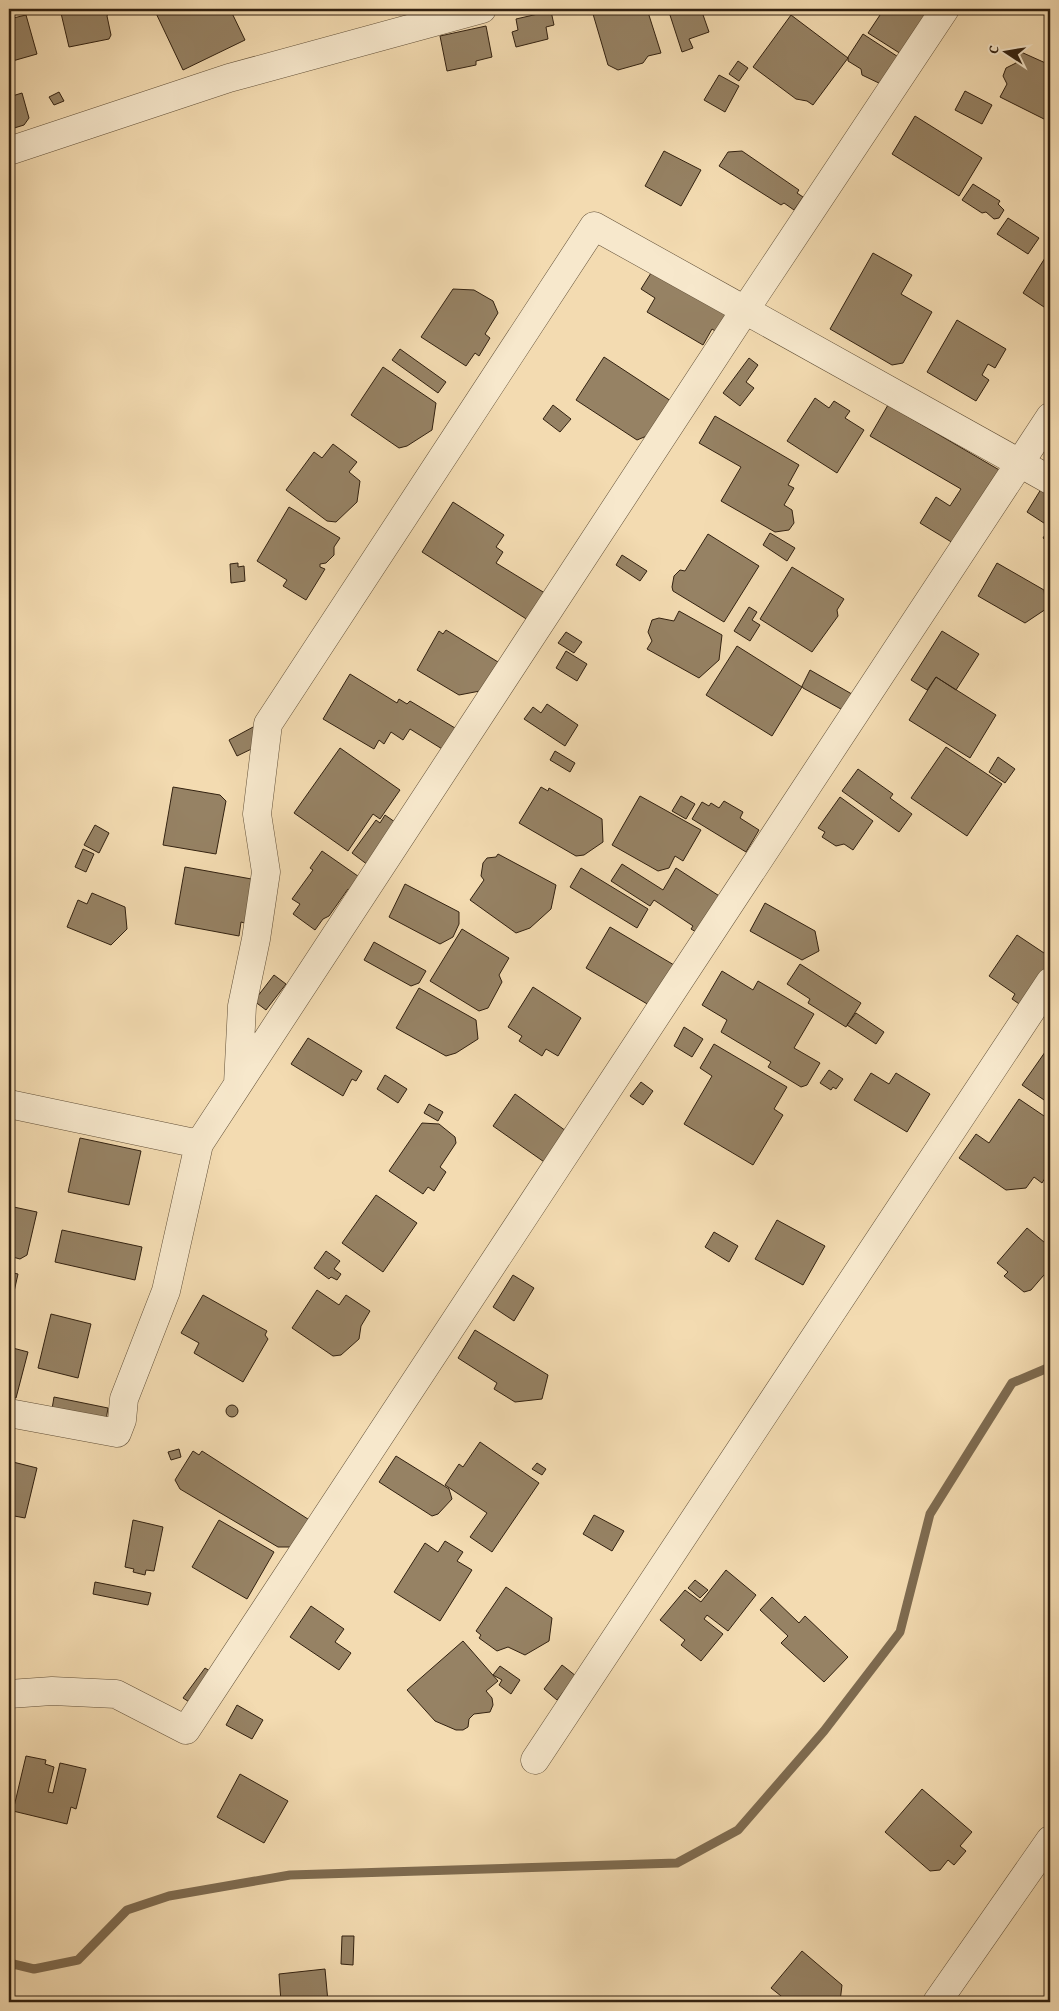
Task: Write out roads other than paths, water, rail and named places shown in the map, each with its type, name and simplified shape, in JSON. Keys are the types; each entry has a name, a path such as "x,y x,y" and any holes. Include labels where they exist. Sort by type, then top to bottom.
{"street":[{"path":"9,151 229,78 482,9"},
{"path":"9,1413 117,1433 122,1420 124,1399 166,1291 199,1144 745,310 945,9"},
{"path":"238,1085 242,1006 256,939 266,872 257,814 268,724 594,226 1050,480"},
{"path":"9,1694 52,1691 116,1694 186,1730 1050,417"},
{"path":"536,1760 1050,982"},
{"path":"9,1104 199,1144"},
{"path":"937,2002 1050,1840"}],"waterway":[{"path":"9,1963 34,1969 78,1960 127,1910 169,1896 290,1875 677,1863 738,1830 824,1731 900,1632 930,1514 1012,1383 1050,1367"}]}
